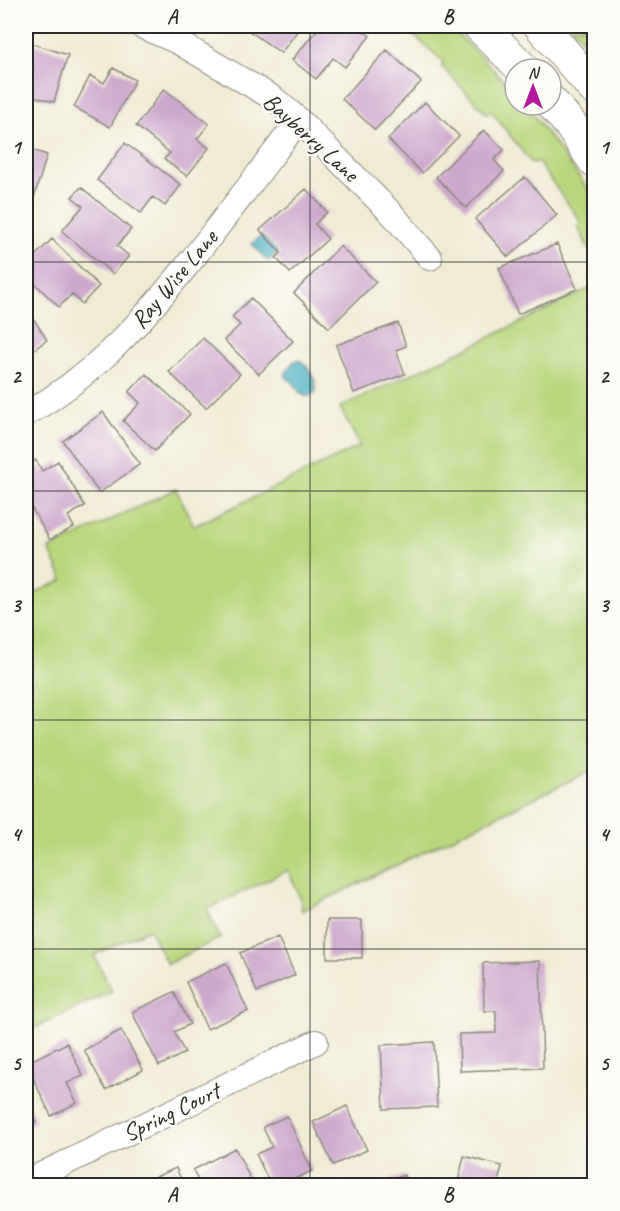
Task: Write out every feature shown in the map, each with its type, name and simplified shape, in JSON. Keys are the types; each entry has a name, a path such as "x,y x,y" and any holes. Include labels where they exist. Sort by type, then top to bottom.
{"main road":[{"path":"480,26 511,57"},
{"path":"541,26 594,88"},
{"path":"563,116 594,160"}],"street":[{"name":"Bayberry Lane","path":"141,26 178,42 264,92 299,120 393,215 430,258"},
{"name":"Ray Wise Lane","path":"26,414 68,387 125,338 205,244 299,120"},
{"name":"Spring Court","path":"26,1182 316,1042"}],"path":[{"path":"581,26 594,42"}],"green space":[{"path":"403,26 448,26 503,80 503,117 535,117 594,197 594,260 577,225 581,222 537,161 532,164 491,111 487,114 441,66 444,62"},
{"path":"571,26 594,26 594,54"},
{"path":"594,286 594,769 302,911 301,900 288,870 207,909 220,938 167,964 149,929 94,955 112,991 26,1032 26,597 63,580 49,549 176,489 194,526 360,446 340,407"}],"water":[{"path":"261,235 278,253 268,261 252,244"},
{"path":"299,360 309,369 315,383 316,392 308,397 300,394 296,386 285,375 294,361"}],"building":[{"path":"246,26 301,26 281,53 245,28"},
{"path":"320,26 357,26 370,36 345,67 333,58 316,79 292,60"},
{"path":"27,42 68,55 54,102 26,94"},
{"path":"387,50 421,82 375,130 342,99"},
{"path":"113,68 135,80 110,127 74,107 90,76 104,83"},
{"path":"164,89 209,124 197,139 209,148 187,176 164,159 170,153 136,126"},
{"path":"425,102 459,136 422,173 388,139"},
{"path":"484,130 504,150 494,160 504,171 466,208 436,177"},
{"path":"125,143 181,185 165,206 153,197 141,213 97,180"},
{"path":"26,148 47,155 32,204 26,202"},
{"path":"525,177 557,215 508,257 475,219"},
{"path":"81,187 131,229 117,246 129,256 113,274 62,231 83,206 72,197"},
{"path":"306,189 327,212 315,224 328,239 290,273 276,258 281,253 260,230"},
{"path":"52,239 99,286 82,304 72,294 59,307 26,275 26,265"},
{"path":"557,244 577,289 518,314 499,268"},
{"path":"340,246 376,282 329,328 294,293"},
{"path":"251,298 293,341 259,374 224,340 240,325 232,317"},
{"path":"26,307 47,340 26,355"},
{"path":"398,323 406,346 396,350 405,374 354,393 336,345"},
{"path":"203,338 240,374 206,408 169,372"},
{"path":"146,374 190,414 155,451 123,421 140,403 129,392"},
{"path":"103,412 140,464 99,493 63,441"},
{"path":"36,460 42,471 58,461 85,506 68,516 74,527 50,540 26,498 26,466"},
{"path":"327,920 362,920 362,958 327,958"},
{"path":"278,937 295,975 257,992 240,953"},
{"path":"540,961 543,1068 460,1071 459,1034 496,1033 496,1011 484,1011 483,963"},
{"path":"226,963 248,1011 207,1029 186,982"},
{"path":"174,992 190,1024 174,1032 185,1053 159,1066 132,1012"},
{"path":"121,1030 143,1070 106,1090 84,1050"},
{"path":"434,1042 437,1107 384,1109 381,1045"},
{"path":"67,1043 83,1076 67,1083 77,1103 51,1116 26,1063"},
{"path":"26,1098 36,1122 26,1126"},
{"path":"347,1106 367,1150 333,1165 313,1122"},
{"path":"287,1116 312,1171 279,1186 271,1186 256,1154 272,1147 263,1127"},
{"path":"235,1148 252,1182 246,1186 201,1186 193,1170"},
{"path":"464,1156 502,1166 497,1186 457,1186"},
{"path":"176,1168 184,1186 154,1186 151,1179"},
{"path":"404,1175 408,1186 378,1186 378,1185"}]}
